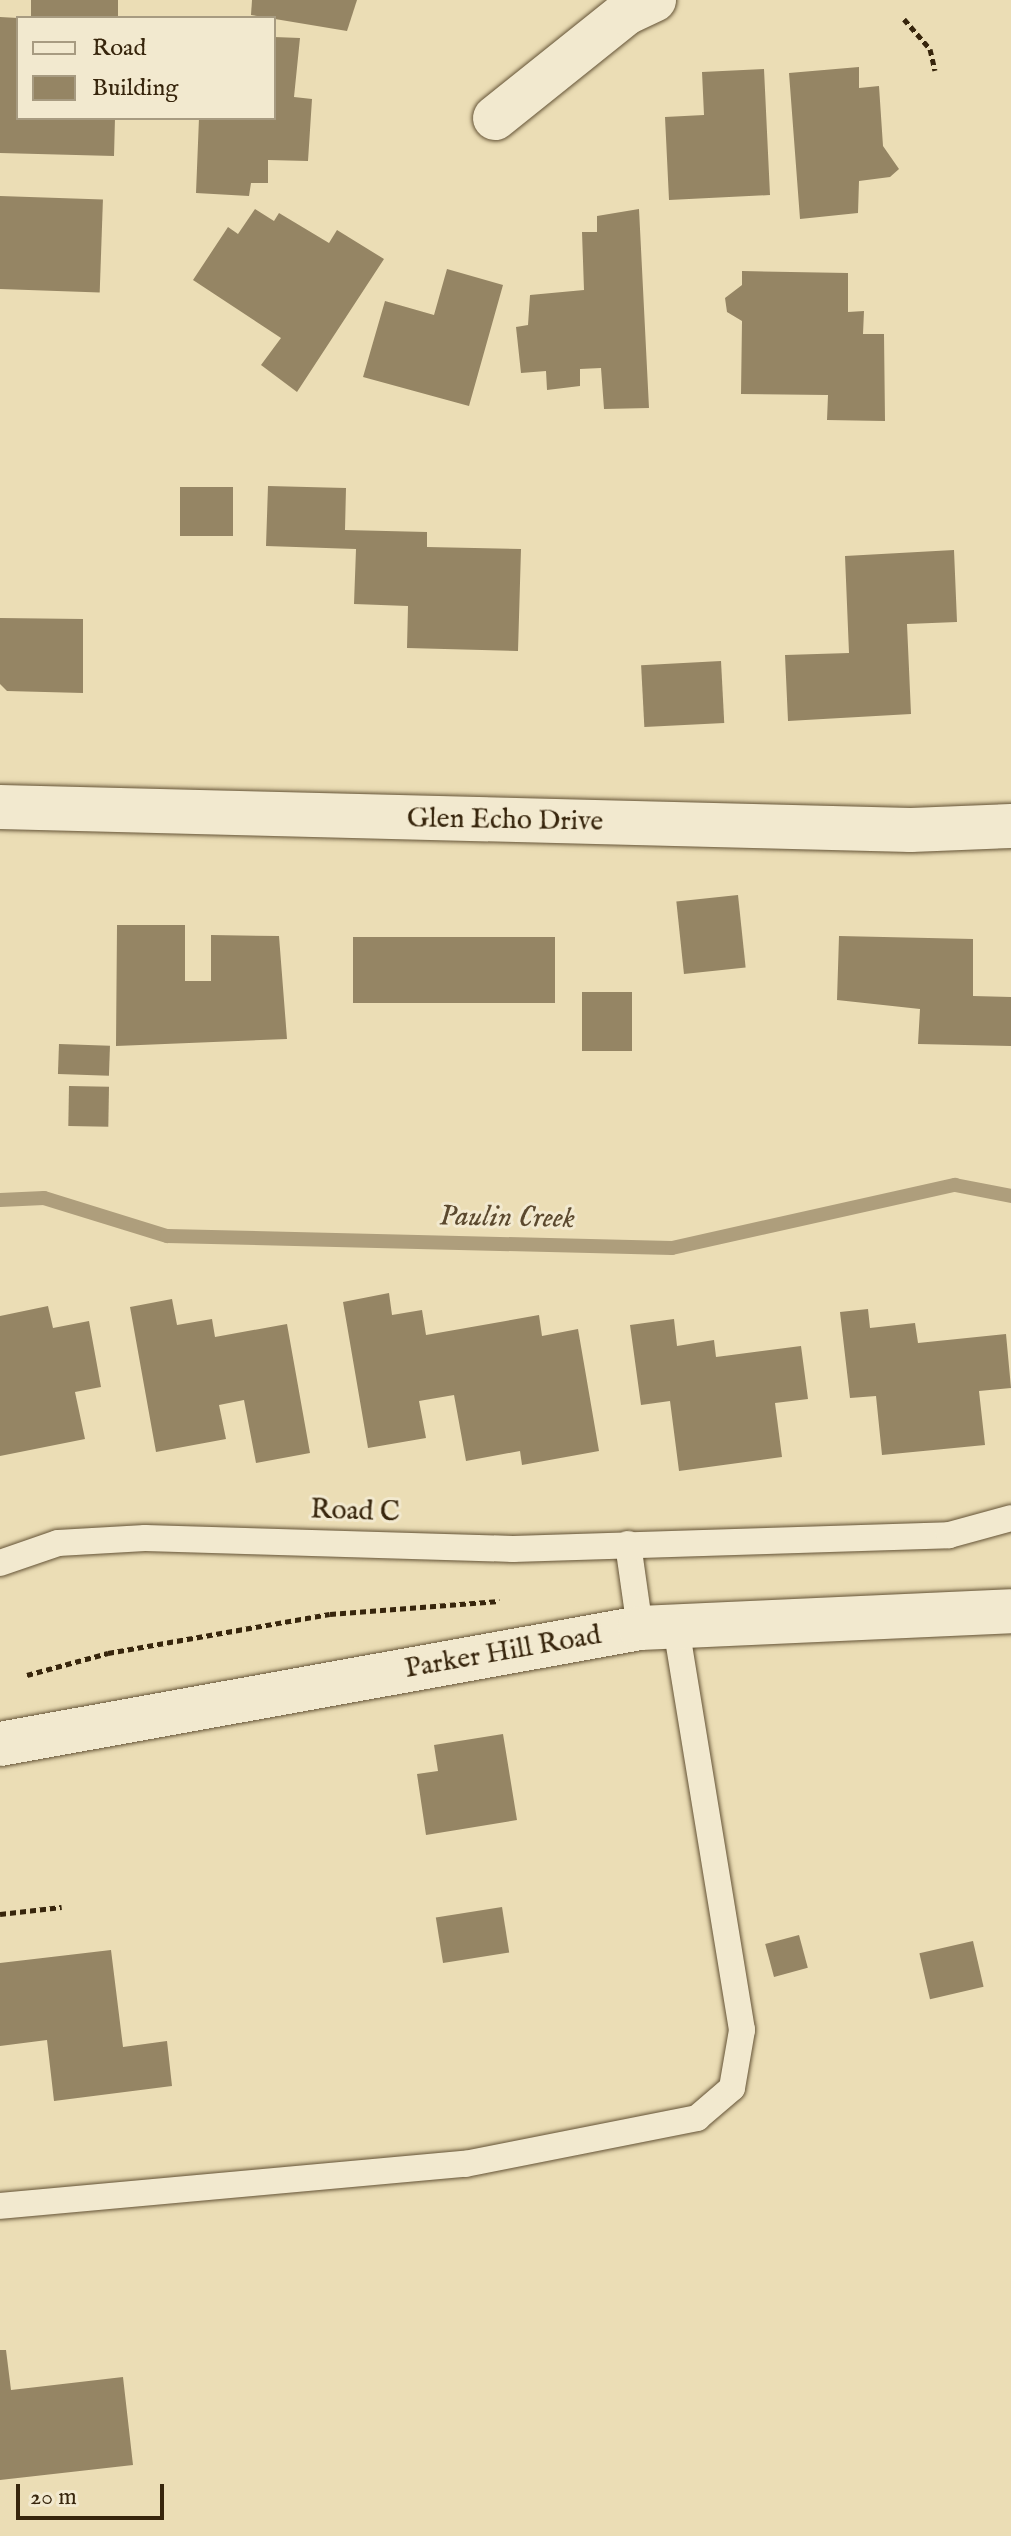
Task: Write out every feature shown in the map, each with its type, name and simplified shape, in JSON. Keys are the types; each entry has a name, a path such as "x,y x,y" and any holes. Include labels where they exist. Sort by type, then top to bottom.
{"street":[{"path":"495,118 626,13 654,0"},
{"name":"Glen Echo Drive","path":"0,807 896,829 1011,826"},
{"name":"Parker Hill Road","path":"0,1744 659,1630 1011,1611"}],"lane":[{"path":"0,2206 465,2164 697,2118 732,2088 742,2030 659,1630 628,1544 949,1535 1011,1518"},
{"name":"Road C","path":"0,1563 58,1543 145,1538 513,1549 628,1544"}],"path":[{"path":"904,19 930,49 935,70"},
{"path":"27,1675 108,1653 330,1614 512,1600"},
{"path":"0,1914 62,1907"}],"building":[{"path":"31,0 118,0 118,16 31,16"},
{"path":"252,0 357,0 347,31 276,19 276,16 251,15"},
{"path":"0,17 16,18 16,120 115,120 114,156 0,153"},
{"path":"276,37 300,38 294,97 312,99 308,161 268,160 268,183 251,183 249,196 196,193 199,120 276,120"},
{"path":"859,67 859,88 879,86 883,146 899,169 890,177 859,181 858,213 800,219 789,73"},
{"path":"764,69 770,195 669,200 665,117 704,115 702,72"},
{"path":"0,196 103,200 100,293 0,289"},
{"path":"255,209 274,221 279,213 329,243 337,230 384,259 297,392 261,365 281,338 193,280 228,227 238,234"},
{"path":"639,209 649,408 604,409 601,368 580,369 580,386 547,390 546,371 521,373 516,327 528,325 530,295 584,290 582,232 597,232 597,216"},
{"path":"447,269 503,285 469,406 363,377 385,301 434,315"},
{"path":"742,271 848,273 848,312 864,311 863,334 884,334 885,421 827,420 828,395 741,394 742,321 727,312 725,298 742,285"},
{"path":"268,486 346,488 345,530 427,532 427,547 521,549 518,651 407,648 408,606 354,604 356,549 266,546"},
{"path":"180,487 233,487 233,536 180,536"},
{"path":"954,550 957,622 907,624 911,714 788,721 785,655 849,653 845,556"},
{"path":"0,618 83,619 83,693 7,691 0,684"},
{"path":"721,661 724,723 644,727 641,665"},
{"path":"738,895 746,968 684,974 676,901"},
{"path":"117,925 185,925 185,981 211,981 211,935 279,936 287,1039 116,1046"},
{"path":"839,936 973,939 973,996 1011,997 1011,1046 918,1044 920,1009 837,1000"},
{"path":"353,937 555,937 555,1003 353,1003"},
{"path":"582,992 632,992 632,1051 582,1051"},
{"path":"59,1044 110,1046 109,1076 58,1074"},
{"path":"69,1086 109,1087 108,1127 68,1126"},
{"path":"389,1293 392,1315 422,1310 426,1335 539,1315 542,1336 578,1329 599,1451 522,1465 520,1451 466,1461 454,1395 419,1401 426,1438 368,1448 343,1302"},
{"path":"172,1299 177,1325 212,1319 215,1337 287,1324 310,1453 256,1463 244,1400 219,1405 226,1439 156,1452 130,1307"},
{"path":"48,1306 53,1328 89,1321 101,1387 75,1392 85,1439 0,1456 0,1316"},
{"path":"868,1309 870,1328 915,1323 918,1343 1006,1334 1011,1388 979,1391 985,1445 882,1455 876,1396 850,1398 840,1312"},
{"path":"674,1319 677,1346 714,1340 716,1357 801,1346 808,1399 775,1403 782,1457 679,1471 670,1401 641,1405 630,1325"},
{"path":"503,1734 517,1820 426,1835 417,1774 438,1771 434,1745"},
{"path":"502,1907 509,1952 443,1963 436,1917"},
{"path":"799,1935 808,1968 774,1977 765,1944"},
{"path":"973,1941 984,1987 930,1999 919,1953"},
{"path":"111,1950 123,2047 167,2041 172,2086 54,2101 47,2040 0,2046 0,1963"},
{"path":"0,2350 6,2350 11,2390 123,2377 133,2465 0,2480"}],"waterway":[{"name":"Paulin Creek","path":"0,1200 44,1198 167,1236 672,1248 955,1185 1011,1196"}]}
